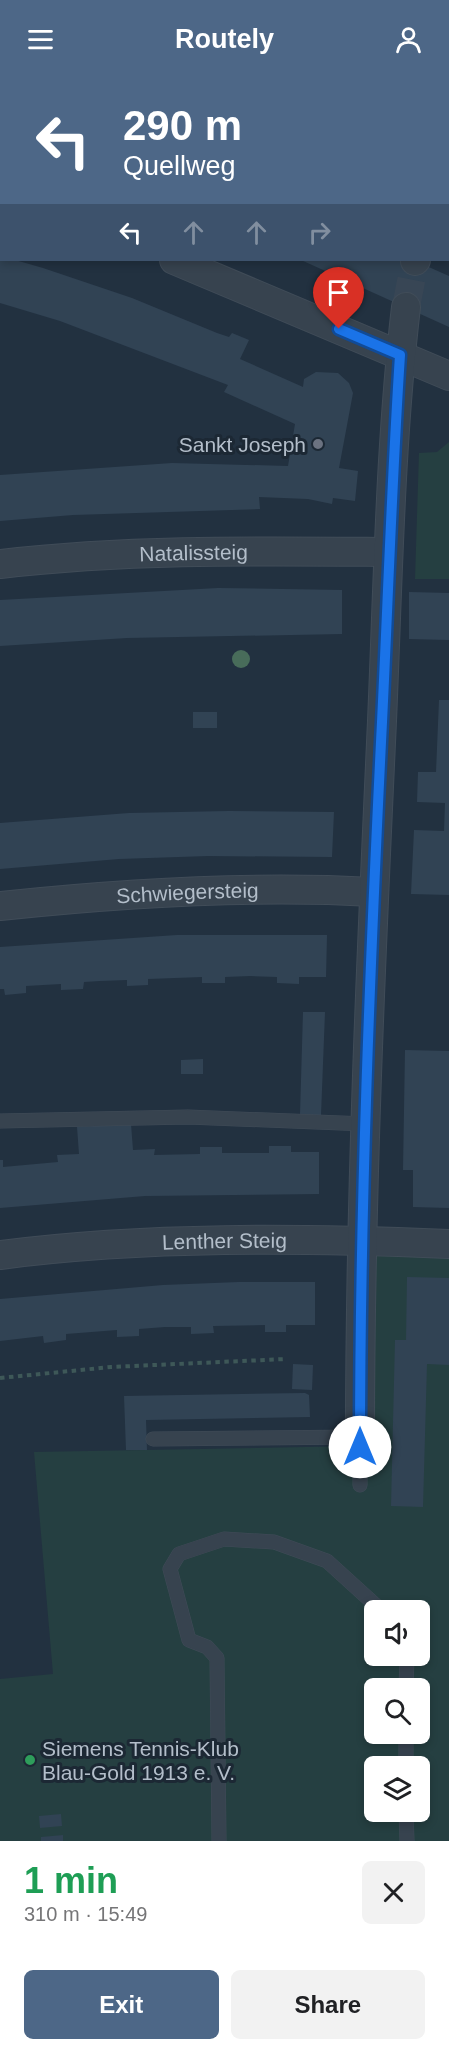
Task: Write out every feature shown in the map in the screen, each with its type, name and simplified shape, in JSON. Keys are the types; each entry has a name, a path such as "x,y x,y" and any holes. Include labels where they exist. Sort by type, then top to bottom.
{"street":[{"path":"176,261 449,376"},
{"path":"360,1437 361,1241 373,892 388,552 400,355 406,307"},
{"name":"Natalissteig","path":"0,564 70,556 218,551 388,552"},
{"name":"Schwiegersteig","path":"0,906 85,897 251,890 308,888 373,892"},
{"name":"Lenther Steig","path":"0,1256 130,1243 361,1241 449,1244"}],"lane":[{"path":"0,1121 188,1117 366,1124"},
{"path":"153,1439 360,1437 360,1485"},
{"path":"219,1841 217,1658 207,1647 189,1640 170,1569 179,1554 224,1539 274,1542 327,1561 370,1600"},
{"path":"406,1822 407,1841"}],"path":[{"path":"0,1378 122,1366 286,1359"}],"green space":[{"path":"449,442 449,579 415,579 419,453 437,452"},
{"path":"361,1241 449,1244 449,1841 0,1841 0,1679 53,1674 34,1452 360,1446"}],"building":[{"path":"0,261 18,261 132,298 217,333 229,337 232,333 249,340 240,359 303,387 304,379 316,372 338,373 349,383 353,393 339,468 358,471 355,501 333,498 332,504 308,499 259,497 260,509 73,515 0,521 0,475 172,463 288,466 295,424 224,392 228,385 60,321 0,303"},
{"path":"303,261 415,261 449,276 449,327"},
{"path":"218,588 342,590 342,634 127,638 0,646 0,600"},
{"path":"409,592 449,593 449,640 409,639"},
{"path":"439,700 449,700 449,895 411,894 414,830 444,831 445,803 417,802 418,772 436,772"},
{"path":"193,712 217,712 217,728 193,728"},
{"path":"334,812 332,857 208,856 119,859 0,869 0,823 129,813"},
{"path":"177,935 327,935 326,977 299,977 299,984 277,983 277,977 250,976 225,977 225,983 202,983 202,977 148,979 148,985 127,986 127,980 100,981 84,982 83,989 61,990 61,984 26,986 26,993 5,995 4,989 0,989 0,947"},
{"path":"303,1012 325,1012 321,1115 300,1115"},
{"path":"405,1050 449,1051 449,1208 413,1207 413,1170 403,1170"},
{"path":"203,1059 203,1074 181,1074 181,1060"},
{"path":"131,1124 133,1150 155,1149 154,1155 200,1154 200,1147 222,1147 222,1153 269,1153 269,1146 291,1146 291,1152 319,1152 319,1194 145,1196 0,1208 0,1160 3,1160 3,1167 58,1162 57,1155 79,1154 77,1127"},
{"path":"407,1277 449,1278 449,1365 427,1364 423,1507 391,1506 395,1340 406,1340"},
{"path":"315,1282 315,1325 286,1325 286,1332 265,1332 265,1325 213,1326 214,1333 191,1334 191,1327 165,1327 139,1329 139,1336 117,1337 117,1330 66,1334 66,1340 44,1343 43,1336 0,1341 0,1299 163,1285"},
{"path":"293,1364 313,1365 312,1390 292,1389"},
{"path":"305,1393 309,1395 310,1417 146,1420 147,1450 126,1450 124,1396"},
{"path":"61,1814 62,1826 40,1828 39,1816"},
{"path":"63,1835 63,1841 41,1841 41,1837"}],"tunnel":[{"path":"406,307 415,261"}],"place":[{"name":"Sankt Joseph","path":"318,444"},
{"name":"Siemens Tennis-Klub Blau-Gold 1913 e. V.","path":"30,1760"}],"route":[{"path":"339,329 400,355 388,552 373,892 361,1241 360,1447"}]}
